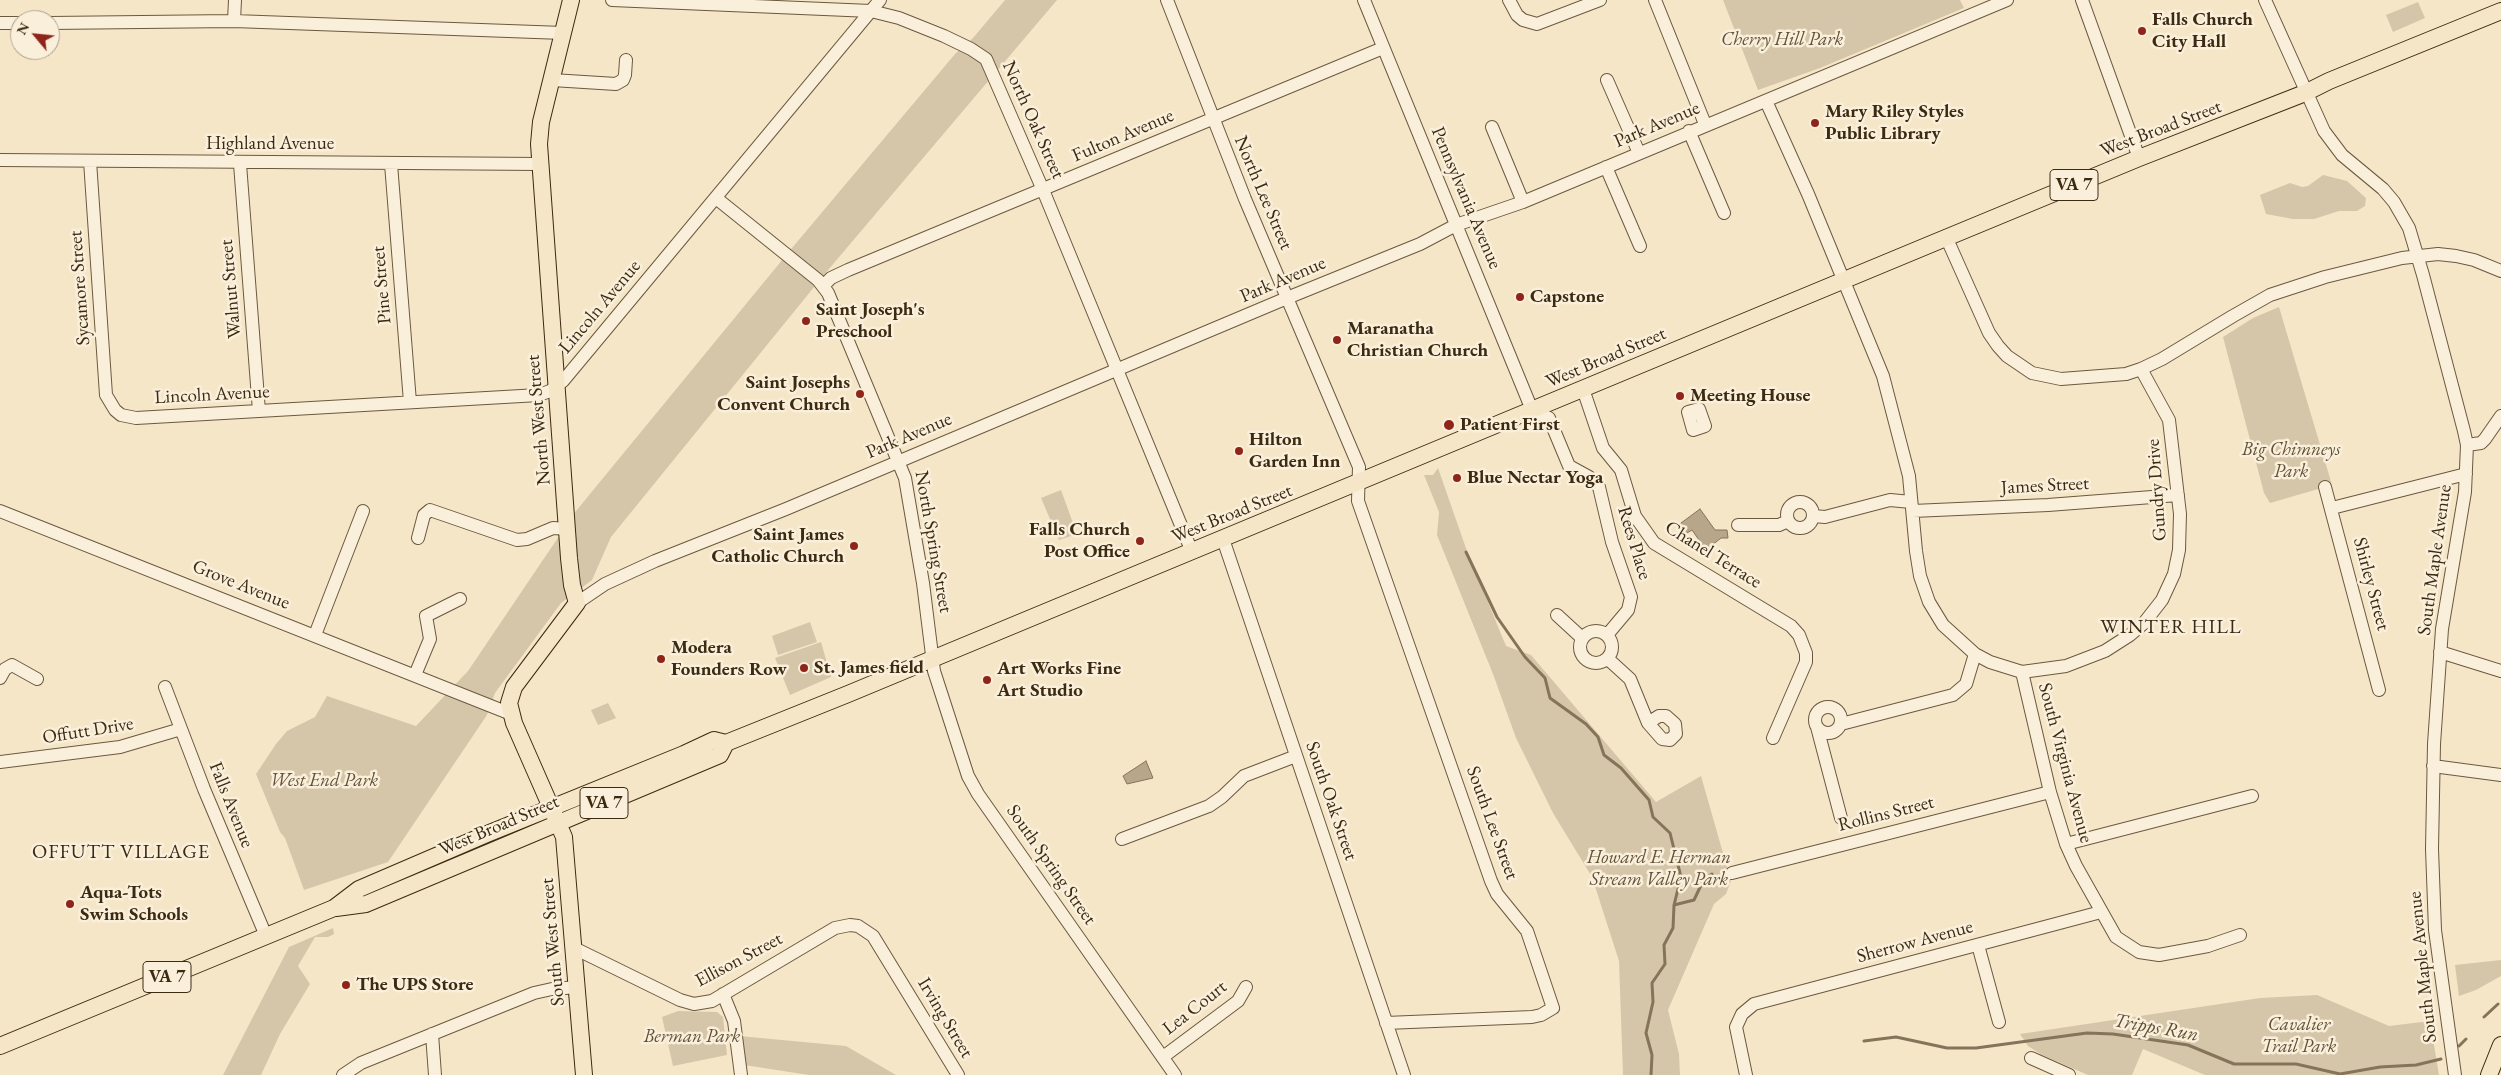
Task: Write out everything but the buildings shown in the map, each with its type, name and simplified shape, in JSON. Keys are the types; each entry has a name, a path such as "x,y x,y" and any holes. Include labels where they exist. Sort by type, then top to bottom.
{"main road":[{"name":"North West Street","path":"571,0 540,129 540,164 572,584 577,603"},
{"name":"West Broad Street","path":"0,1046 334,908 359,889 555,816 714,740 726,743 932,659 2139,158 2201,136 2501,11"},
{"path":"555,816 511,714 510,703 514,687 577,603"},
{"name":"South West Street","path":"555,816 564,837 584,1075"},
{"path":"2489,1075 2501,1045"}],"street":[{"path":"234,21 235,0"},
{"name":"North Oak Street","path":"612,0 871,10 889,14 922,27 971,49 986,59 1043,190 1192,552"},
{"name":"Lincoln Avenue","path":"115,410 121,415 136,418 539,395 556,388 880,0"},
{"name":"North Lee Street","path":"1166,0 1200,79 1212,119 1359,467 1358,483"},
{"name":"Pennsylvania Avenue","path":"1364,0 1532,410"},
{"path":"1509,0 1517,15 1530,23 1537,24 1600,0"},
{"path":"1655,0 1705,124"},
{"name":"Park Avenue","path":"577,603 605,584 655,561 786,510 900,460 1420,244 1456,225 1523,202 1639,154 1705,124 2007,0"},
{"path":"2082,0 2139,158"},
{"name":"South Maple Avenue","path":"2265,0 2305,93 2324,131 2337,149 2379,185 2394,202 2409,228 2453,382 2466,445 2465,492 2440,652 2433,766 2434,930 2454,1075"},
{"path":"60,23 234,21 563,33"},
{"name":"Fulton Avenue","path":"823,286 831,278 848,270 1384,48"},
{"path":"552,80 616,84 623,80 626,60"},
{"path":"1607,80 1639,154"},
{"name":"South Virginia Avenue","path":"1766,100 1808,194 1885,384 1909,476 1920,576 1929,602 1942,626 1974,654 1990,662 2022,672 2050,792 2066,844 2101,912 2122,943 2139,952 2151,955 2208,946 2240,936"},
{"path":"1492,127 1523,202"},
{"path":"1689,131 1724,213"},
{"name":"Highland Avenue","path":"0,160 240,164 540,164"},
{"name":"Sycamore Street","path":"90,161 106,395 115,410"},
{"name":"Walnut Street","path":"240,164 259,411"},
{"name":"Pine Street","path":"391,164 410,402"},
{"path":"1606,167 1640,246"},
{"name":"North Spring Street","path":"716,198 823,286 831,298 900,460 905,478 915,538 932,659"},
{"path":"1947,239 1989,333 2007,356 2020,366 2045,377 2061,379 2118,375 2141,369 2196,340 2246,308 2283,290 2325,277 2417,255 2456,256 2474,260 2501,270"},
{"name":"Gundry Drive","path":"2022,672 2066,666 2105,651 2130,635 2156,609 2170,586 2179,550 2181,525 2169,420 2141,369"},
{"name":"Chanel Terrace","path":"1583,389 1603,448 1621,470 1635,516 1654,542 1791,626 1804,643 1806,653 1803,671 1773,738"},
{"name":"Rees Place","path":"1532,410 1550,418 1569,466 1595,482 1599,487 1612,542 1631,597 1628,610 1607,635"},
{"path":"2466,445 2481,442 2485,439 2501,416"},
{"path":"2332,508 2466,474"},
{"name":"South Lee Street","path":"1358,483 1358,502 1491,881 1497,894 1527,931 1553,1008 1548,1012 1532,1017 1386,1023"},
{"name":"Shirley Street","path":"2325,487 2379,690"},
{"name":"James Street","path":"1813,516 1825,517 1890,500 1912,507 1955,507 2067,504 2178,495"},
{"path":"1797,502 1806,503 1813,509 1810,523 1801,528 1788,521 1788,510 1797,502"},
{"name":"Grove Avenue","path":"0,510 511,714"},
{"path":"418,538 424,514 430,510 517,540 527,539 553,528 568,529"},
{"path":"315,635 363,511"},
{"path":"1738,525 1779,525 1788,521"},
{"name":"South Oak Street","path":"1223,539 1404,1075"},
{"path":"415,675 430,639 426,616 460,599"},
{"path":"1557,615 1582,638"},
{"path":"1593,631 1607,635 1612,646 1608,659 1596,664 1585,660 1580,651 1582,638 1593,631"},
{"path":"2440,652 2501,672"},
{"path":"1817,727 1828,733 1836,730 1841,724 1953,695 1966,684 1974,654"},
{"name":"South Spring Street","path":"932,659 960,758 978,794 1175,1075"},
{"path":"1608,659 1630,679 1648,722"},
{"path":"0,678 4,669 12,665 37,679"},
{"name":"Falls Avenue","path":"165,687 266,936"},
{"path":"1841,724 1838,711 1826,706 1816,714 1817,727 1841,818"},
{"name":"Offutt Drive","path":"0,762 120,747 181,729"},
{"path":"1122,839 1209,806 1222,797 1244,776 1296,756"},
{"path":"2433,766 2501,775"},
{"name":"Rollins Street","path":"1732,873 2050,792"},
{"path":"2066,844 2252,796"},
{"name":"Sherrow Avenue","path":"1746,1075 1736,1035 1736,1027 1742,1014 1754,1004 2101,912"},
{"name":"Ellison Street","path":"574,948 685,1002 703,1003 723,994 835,928 843,925 858,926 873,936 900,980"},
{"path":"1978,945 1999,1022"},
{"name":"Irving Street","path":"900,980 958,1075"},
{"path":"343,1075 361,1063 534,994 552,989 578,987"},
{"name":"Lea Court","path":"1163,1057 1238,1001 1246,987"},
{"path":"723,994 734,1021 741,1075"},
{"path":"432,1034 435,1075"},
{"path":"2031,1058 2070,1075"}],"green space":[{"name":"West End Park","path":"1005,0 1057,0 823,276 611,537 592,580 561,603 495,693 487,715 388,862 304,890 285,838 280,832 256,774 276,744 287,731 315,717 327,696 416,726 468,671 576,511 792,248 955,54 973,38"},
{"name":"Cherry Hill Park","path":"1723,0 1960,0 1964,8 1820,68 1758,90"},
{"path":"2418,2 2425,18 2393,32 2386,15"},
{"path":"2323,175 2347,181 2366,198 2365,206 2357,211 2339,211 2314,219 2293,219 2266,214 2260,195 2290,183 2302,187 2308,186"},
{"name":"Big Chimneys Park","path":"2279,307 2332,485 2270,503 2264,493 2223,337 2253,318"},
{"name":"Howard E. Herman Stream Valley Park","path":"1438,468 1468,554 1506,646 1531,655 1656,802 1701,776 1731,881 1726,894 1714,904 1668,1010 1679,1054 1680,1075 1623,1075 1619,961 1592,877 1553,813 1516,738 1493,674 1437,535 1439,512 1424,475 1433,475"},
{"path":"1061,490 1077,534 1059,540 1041,498"},
{"path":"810,622 817,642 778,655 772,636"},
{"name":"St. James field","path":"821,642 831,677 790,695 775,658"},
{"path":"608,703 616,718 598,725 591,710"},
{"path":"333,928 334,934 328,937 315,937 298,966 310,984 280,1034 261,1075 223,1075 289,947"},
{"path":"2501,960 2501,976 2476,990 2459,996 2455,965"},
{"name":"Cavalier Trail Park","path":"2317,995 2389,1026 2430,1021 2439,1075 2205,1075 2143,1049 2132,1075 2088,1075 2042,1055 2028,1046 2020,1034 2260,998"},
{"name":"Berman Park","path":"678,1011 717,1012 723,1017 727,1055 673,1066 662,1017"},
{"name":"Berman Park","path":"739,1036 846,1046 896,1075 809,1075 744,1065"}],"shaded area":[{"path":"1700,509 1715,530 1727,530 1728,538 1721,538 1706,550 1692,530 1682,536 1677,526"},
{"path":"1146,761 1153,778 1127,784 1123,776"}],"waterway":[{"path":"1466,552 1497,617 1525,657 1545,678 1550,698 1586,724 1598,737 1604,755 1621,768 1649,800 1653,817 1670,833 1681,877 1674,905 1673,928 1664,945 1665,964 1652,983 1653,1002 1646,1033 1652,1055 1651,1075"},
{"path":"1674,905 1694,900 1704,879 1712,874"},
{"name":"Tripps Run","path":"2484,1017 2498,1004"},
{"name":"Tripps Run","path":"1864,1041 1896,1037 1947,1048 1976,1048 2087,1033 2113,1034 2188,1045 2234,1064 2296,1064 2340,1074 2380,1067 2416,1065 2441,1059"},
{"name":"Tripps Run","path":"2459,1046 2466,1039"}],"place":[{"name":"Falls Church City Hall","path":"2142,31"},
{"name":"Mary Riley Styles Public Library","path":"1815,123"},
{"name":"Capstone","path":"1520,297"},
{"name":"Saint Joseph's Preschool","path":"806,321"},
{"name":"Maranatha Christian Church","path":"1337,340"},
{"name":"Saint Josephs Convent Church","path":"860,394"},
{"name":"Meeting House","path":"1680,396"},
{"name":"Patient First","path":"1449,425"},
{"name":"Hilton Garden Inn","path":"1239,451"},
{"name":"Blue Nectar Yoga","path":"1457,478"},
{"name":"Falls Church Post Office","path":"1140,541"},
{"name":"Saint James Catholic Church","path":"854,546"},
{"name":"Modera Founders Row","path":"661,659"},
{"name":"St. James field","path":"804,668"},
{"name":"Art Works Fine Art Studio","path":"987,680"},
{"name":"Aqua-Tots Swim Schools","path":"70,904"},
{"name":"The UPS Store","path":"346,985"}],"district":[{"name":"WINTER HILL","path":"2171,628"},
{"name":"OFFUTT VILLAGE","path":"121,853"}]}
